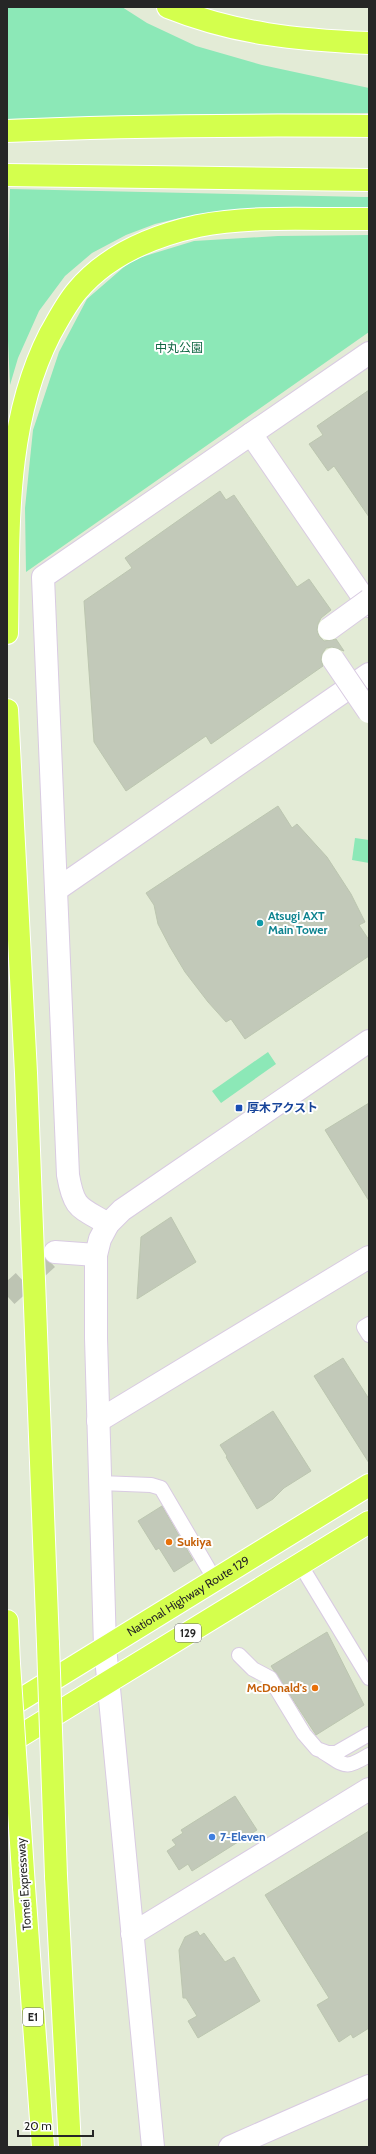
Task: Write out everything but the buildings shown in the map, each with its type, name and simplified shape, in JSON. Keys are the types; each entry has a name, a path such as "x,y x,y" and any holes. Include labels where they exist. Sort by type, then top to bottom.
{"highway":[{"path":"168,7 204,21 265,35 301,40 361,42"},
{"path":"212,7 259,25 303,35 361,42"},
{"path":"7,131 84,127 228,125 369,126"},
{"path":"7,174 369,180"},
{"path":"7,633 9,516 17,437 33,373 60,315 77,292 98,271 121,255 145,242 171,233 230,222 369,219"},
{"path":"7,710 27,1088 56,1876 70,2147"},
{"name":"National Highway Route 129","path":"7,1708 369,1485"},
{"name":"129","path":"7,1744 369,1522"},
{"name":"Tomei Expressway","path":"7,1621 24,1887 44,2147"}],"street":[{"path":"108,1224 77,1205 71,1193 68,1175 43,577 369,353"},
{"path":"251,434 369,606"},
{"path":"328,629 369,600"},
{"path":"333,659 369,712"},
{"path":"56,890 369,674"},
{"path":"153,2147 105,1647 98,1421 96,1255 100,1239 108,1224 122,1210 369,1041"},
{"path":"55,1252 96,1255"},
{"path":"98,1421 369,1257"},
{"path":"132,1934 369,1789"},
{"path":"230,2147 369,2086"}],"lane":[{"path":"369,1324 364,1327 369,1335"},
{"path":"100,1483 151,1485 161,1488 215,1580"},
{"path":"300,1564 369,1678"},
{"path":"239,1654 253,1669 270,1678 309,1742 338,1763 346,1765 354,1764 369,1755"},
{"path":"323,1752 336,1753 369,1734"}],"green space":[{"path":"7,7 122,7 147,23 196,46 262,65 369,88 369,113 208,114 7,119"},
{"path":"10,189 369,197 369,210 231,210 184,217 155,224 126,235 92,253 65,276 39,311 18,358 10,385 7,318"},
{"name":"中丸公園","path":"369,235 369,332 26,572 25,508 33,430 59,352 87,299 132,260 194,241 278,236"},
{"path":"355,838 369,840 369,863 352,860"},
{"path":"268,1052 276,1064 221,1103 212,1091"}],"tunnel":[{"path":"7,1296 55,1252"}],"place":[{"name":"Atsugi AXT Main Tower","path":"260,923"},
{"name":"厚木アクスト","path":"239,1108"},
{"name":"Sukiya","path":"169,1542"},
{"name":"McDonald's","path":"315,1688"},
{"name":"7-Eleven","path":"212,1837"}]}
